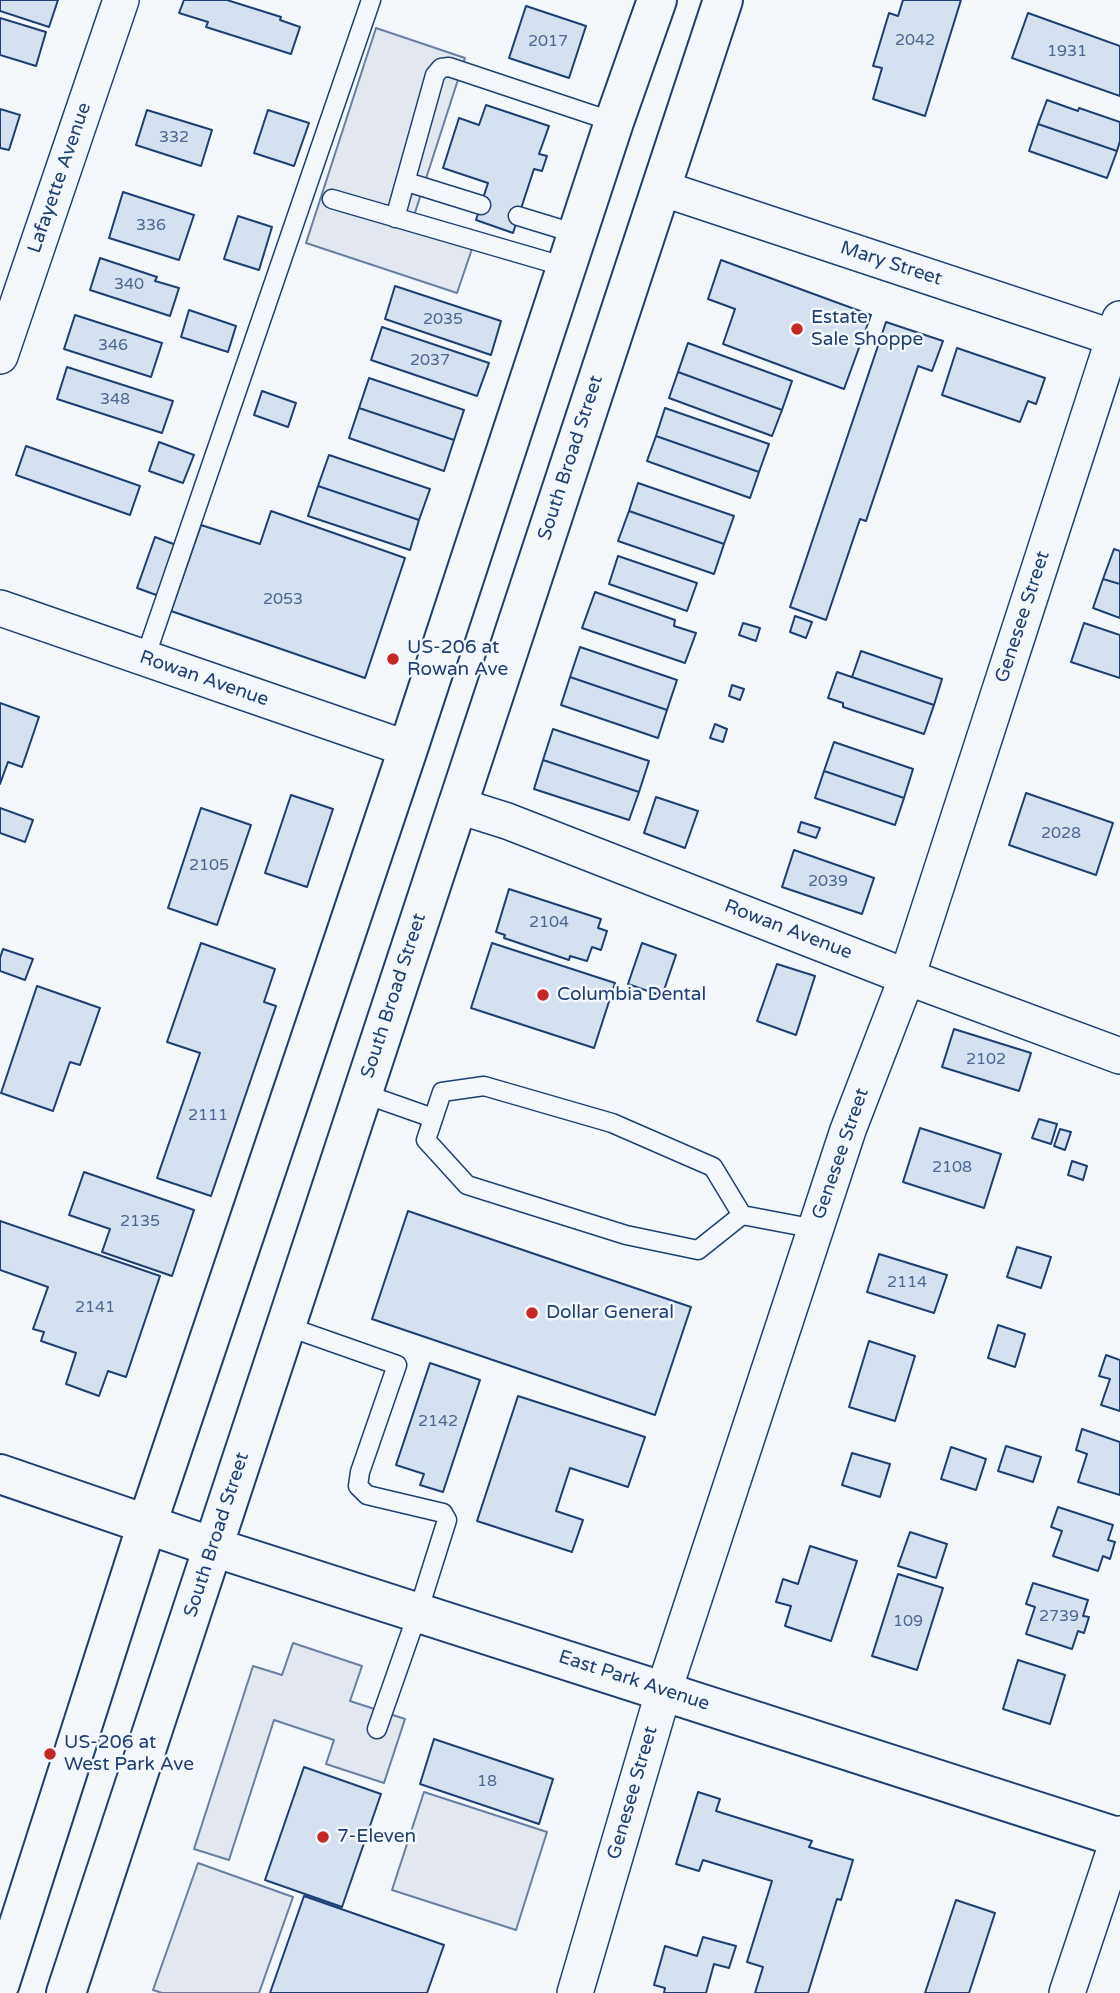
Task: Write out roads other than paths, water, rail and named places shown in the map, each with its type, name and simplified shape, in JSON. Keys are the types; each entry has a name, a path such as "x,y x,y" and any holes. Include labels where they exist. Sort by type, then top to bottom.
{"main road":[{"path":"0,1983 147,1524 408,749 571,250 657,0"},
{"name":"South Broad Street","path":"66,1993 723,0"},
{"name":"East Park Avenue","path":"0,1474 213,1547 1120,1837"}],"street":[{"name":"Lafayette Avenue","path":"0,356 121,0"},
{"name":"Mary Street","path":"661,188 1118,333"},
{"name":"Genesee Street","path":"575,1993 664,1690 848,1130 907,977 1118,333"},
{"name":"Rowan Avenue","path":"0,608 408,749"},
{"name":"Rowan Avenue","path":"456,805 507,821 907,977 1120,1056"},
{"path":"1067,1993 1120,1837"}],"lane":[{"path":"145,658 371,0"},
{"path":"395,218 435,75 441,68 449,67 614,122"},
{"path":"407,182 481,205"},
{"path":"332,199 395,218 571,250"},
{"path":"518,216 571,250"},
{"path":"742,1215 698,1250 626,1235 467,1185 426,1140 442,1092 484,1086 612,1123 713,1167 742,1215 816,1229"},
{"path":"362,1093 433,1118"},
{"path":"286,1326 397,1365 360,1472 358,1486 368,1495 443,1513 447,1520 377,1729"}],"place":[{"name":"Estate Sale Shoppe","path":"797,329"},
{"name":"US-206 at Rowan Ave","path":"393,659"},
{"name":"Columbia Dental","path":"543,995"},
{"name":"Dollar General","path":"532,1313"},
{"name":"US-206 at West Park Ave","path":"50,1754"},
{"name":"7-Eleven","path":"323,1837"}]}
